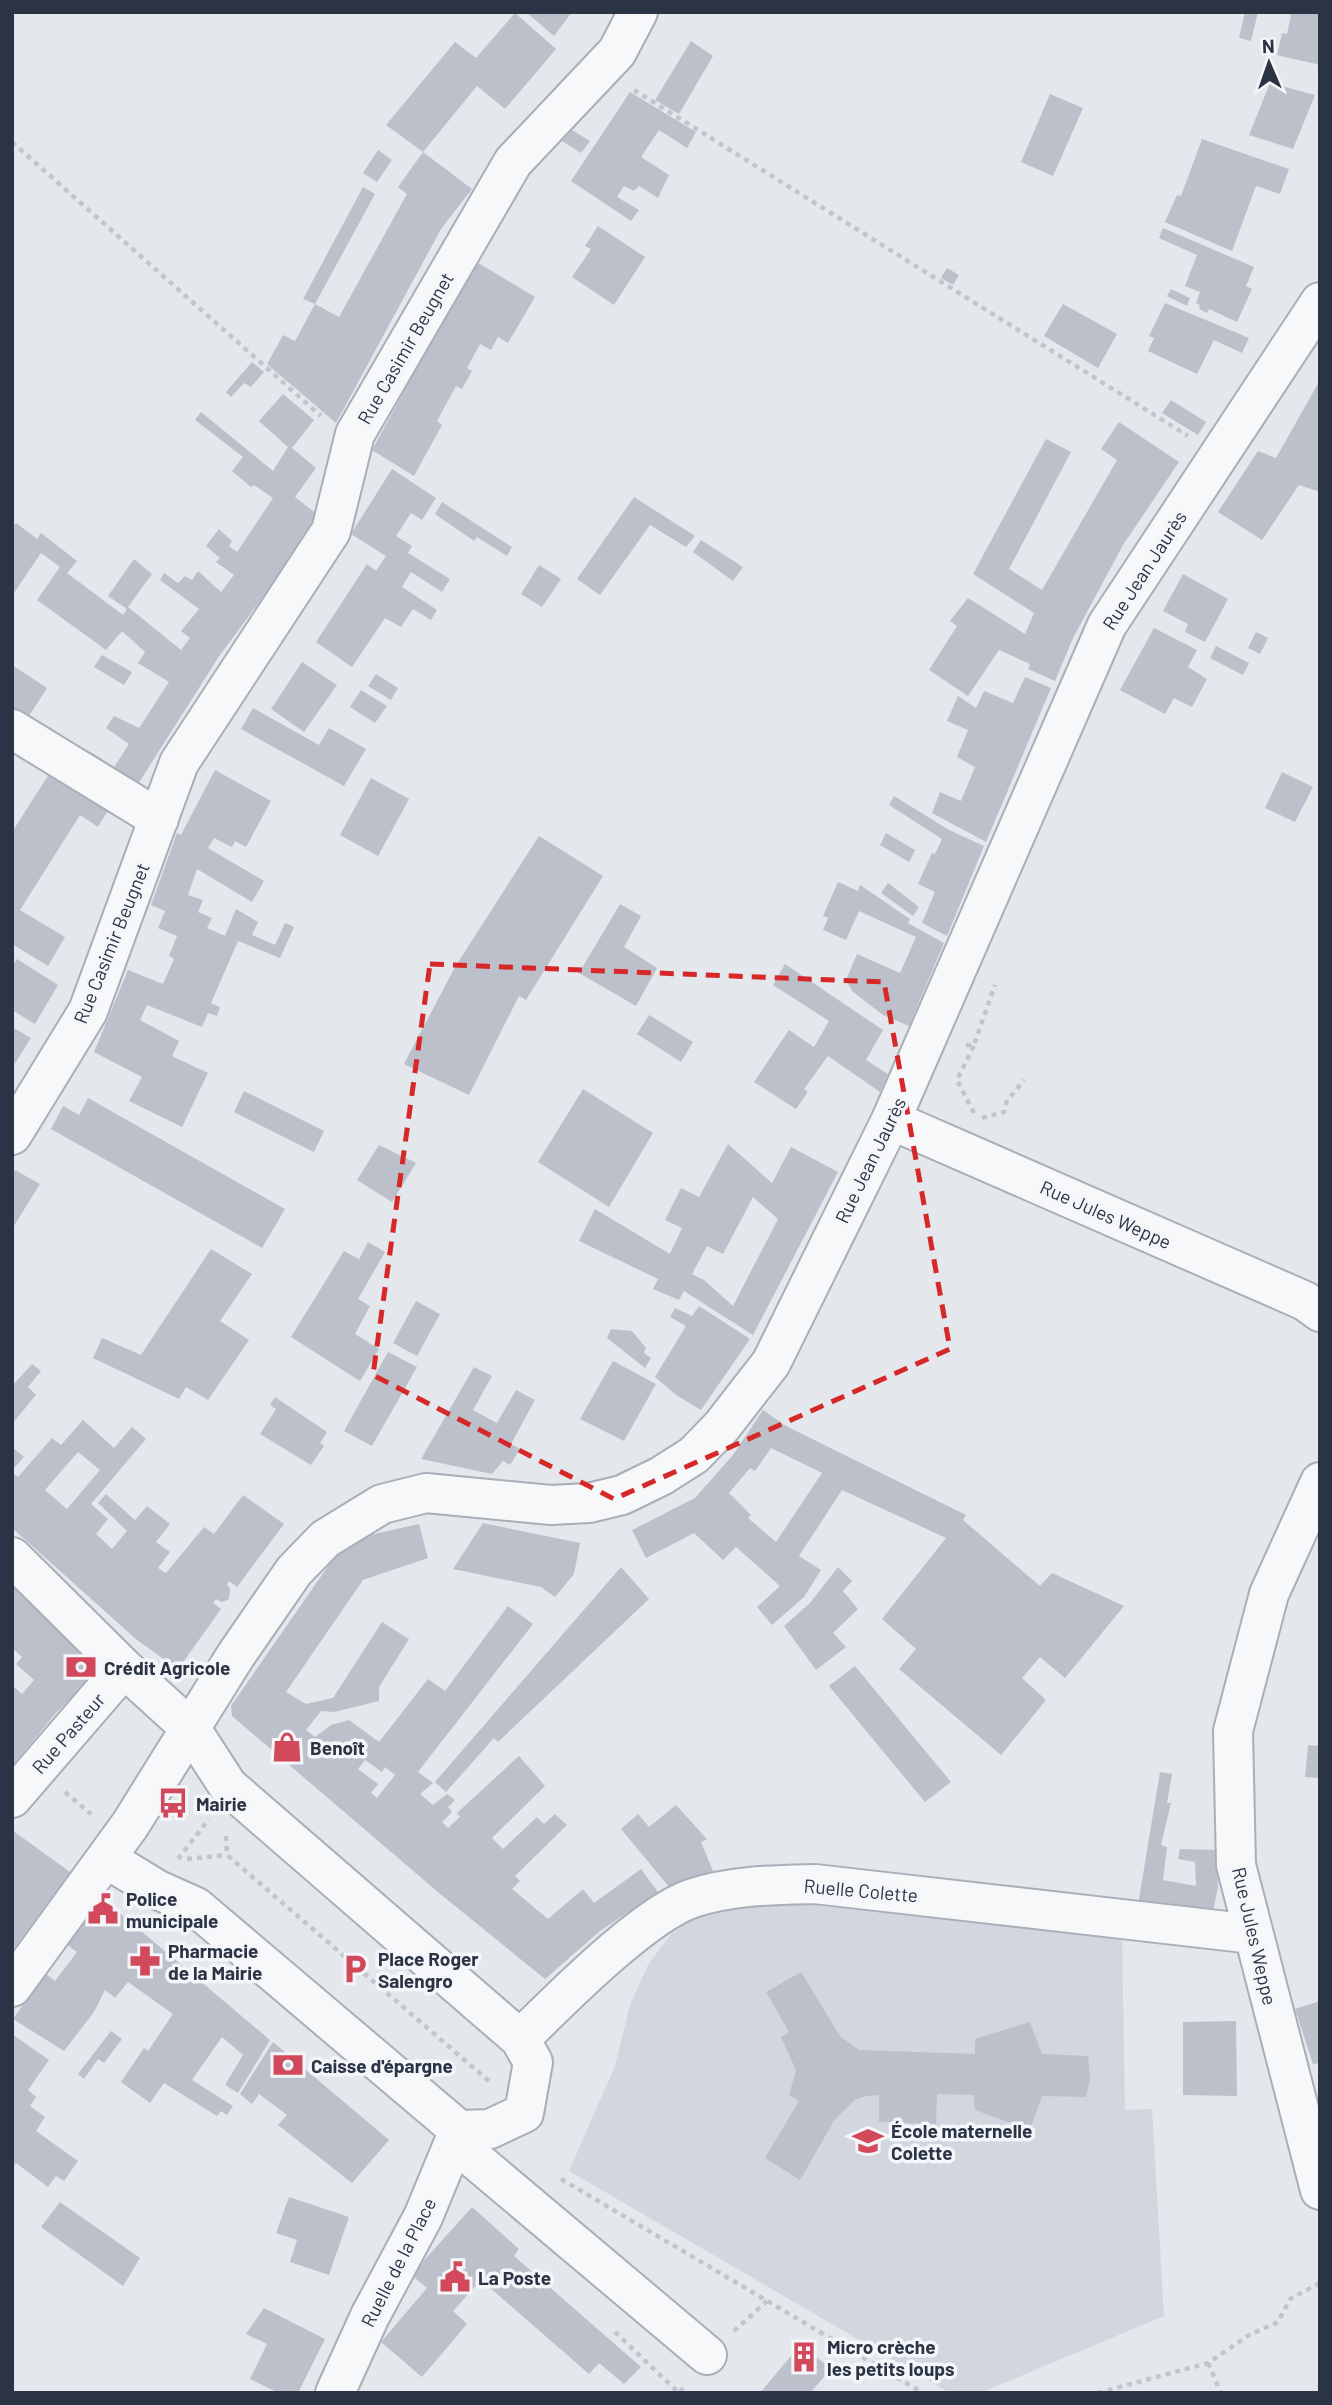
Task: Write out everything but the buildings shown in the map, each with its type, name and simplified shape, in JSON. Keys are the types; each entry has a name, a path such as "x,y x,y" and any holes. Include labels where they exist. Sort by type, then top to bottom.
{"street":[{"name":"Rue Casimir Beugnet","path":"12,1135 88,1011 179,763 331,531 355,434 513,162 617,51 638,12"},
{"name":"Rue Jean Jaurès","path":"191,1730 236,1655 293,1571 326,1539 382,1504 426,1493 551,1504 589,1503 622,1494 661,1476 694,1455 722,1426 771,1363 891,1120 1107,625 1320,302"},
{"path":"12,729 159,820"},
{"name":"Rue Jules Weppe","path":"891,1120 974,1137 1305,1301 1320,1312"},
{"name":"Rue Jules Weppe","path":"1320,1482 1269,1594 1233,1731 1236,1865 1320,2190"},
{"path":"12,1557 191,1730 226,1793 520,2039 533,2062 524,2113 490,2129 456,2136"},
{"name":"Rue Pasteur","path":"12,1798 124,1668"},
{"path":"12,1987 107,1858 191,1730"},
{"path":"107,1858 156,1889 196,1907 707,2355"},
{"name":"Ruelle Colette","path":"520,2039 644,1926 690,1899 746,1885 815,1884 1252,1934"},
{"name":"Ruelle de la Place","path":"335,2393 370,2316 423,2217 456,2136"}],"path":[{"path":"601,69 1219,455"},
{"path":"12,142 333,426 355,434"},
{"path":"974,1045 957,1080 974,1137 1004,1112 1007,1101 1024,1080"},
{"path":"176,1860 226,1793"},
{"path":"226,1793 227,1855 524,2113"},
{"path":"550,2172 923,2393"},
{"path":"1099,2393 1208,2363 1249,2334 1278,2322 1290,2299 1320,2283"},
{"path":"1208,2363 1222,2393"}],"highlighted area":[{"path":"430,964 884,982 950,1349 614,1499 373,1375"}],"shaded area":[{"name":"École maternelle Colette","path":"813,1901 1122,1937 1125,2110 1152,2109 1164,2316 980,2393 950,2393 569,2171 615,2066 630,2005 648,1965 671,1934 696,1917 728,1909"}],"place":[{"name":"Crédit Agricole","path":"81,1667"},
{"name":"Benoît","path":"287,1747"},
{"name":"Mairie","path":"173,1803"},
{"name":"Police municipale","path":"103,1909"},
{"name":"Pharmacie de la Mairie","path":"145,1961"},
{"name":"Place Roger Salengro","path":"355,1969"},
{"name":"Caisse d'épargne","path":"288,2065"},
{"name":"École maternelle Colette","path":"868,2141"},
{"name":"La Poste","path":"455,2277"},
{"name":"Micro crèche les petits loups","path":"804,2357"}]}
